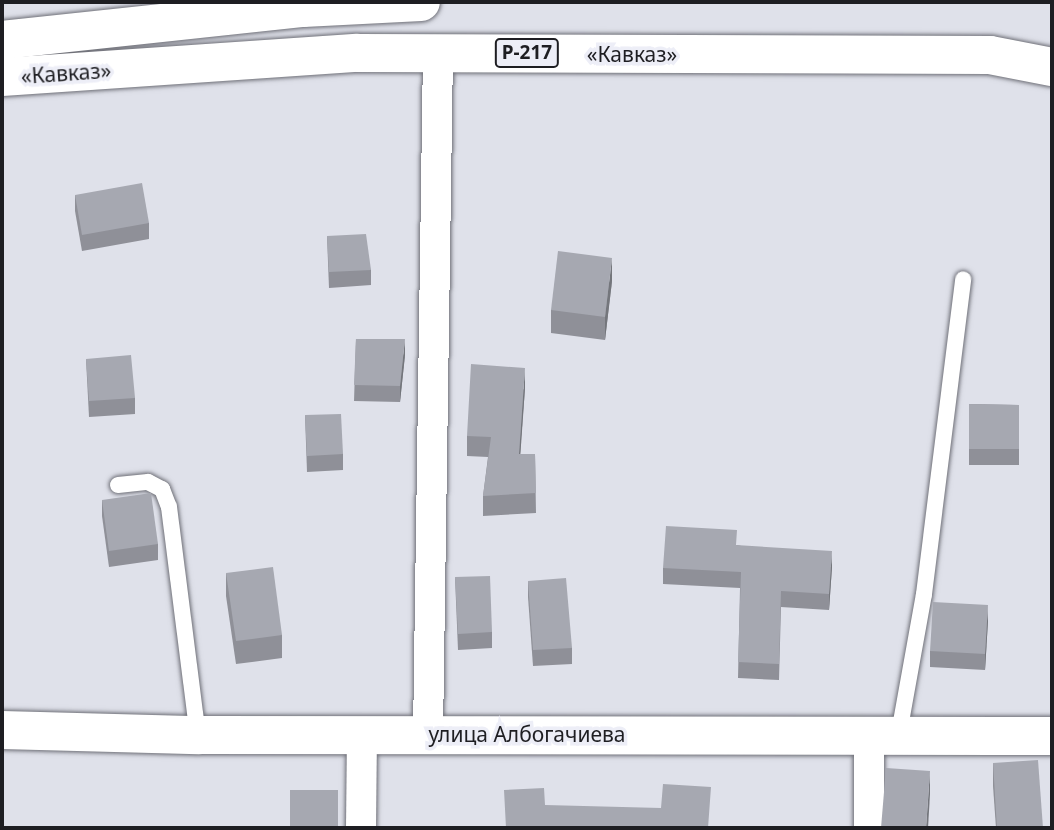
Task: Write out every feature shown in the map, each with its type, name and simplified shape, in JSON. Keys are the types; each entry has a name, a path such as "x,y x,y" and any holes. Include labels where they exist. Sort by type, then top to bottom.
{"main road":[{"name":"«Кавказ»","path":"2,40 303,8 421,2"},
{"name":"«Кавказ»","path":"2,77 357,53 990,55 1052,67"},
{"name":"улица Албогачиева","path":"2,730 199,735 884,733 1052,736"}],"street":[{"path":"428,734 438,53"},
{"path":"869,828 884,733"},
{"path":"361,828 362,734"}],"lane":[{"path":"884,733 924,594 963,279"},
{"path":"118,485 148,482 162,489 169,507 199,735"}],"building":[{"path":"142,183 149,223 82,235 75,195"},
{"path":"366,234 371,270 329,272 327,236"},
{"path":"558,251 612,258 605,317 551,310"},
{"path":"356,339 405,339 400,386 354,385"},
{"path":"131,355 135,398 89,401 86,359"},
{"path":"471,364 525,368 519,454 535,454 536,493 483,496 491,437 467,436"},
{"path":"969,404 1019,405 1019,449 969,449"},
{"path":"341,414 343,454 307,456 305,415"},
{"path":"151,493 158,544 109,551 102,500"},
{"path":"666,526 737,530 736,545 832,551 829,594 781,591 779,664 738,662 741,572 663,568"},
{"path":"273,567 282,635 236,641 226,573"},
{"path":"490,576 492,632 458,634 455,577"},
{"path":"566,578 572,648 533,650 528,581"},
{"path":"933,602 988,605 985,654 930,651"},
{"path":"1038,760 1043,828 997,828 993,763"},
{"path":"886,768 930,771 926,828 881,828"},
{"path":"663,784 711,787 708,828 506,828 504,790 544,788 545,805 661,808"},
{"path":"290,790 338,790 338,828 290,828"}]}
